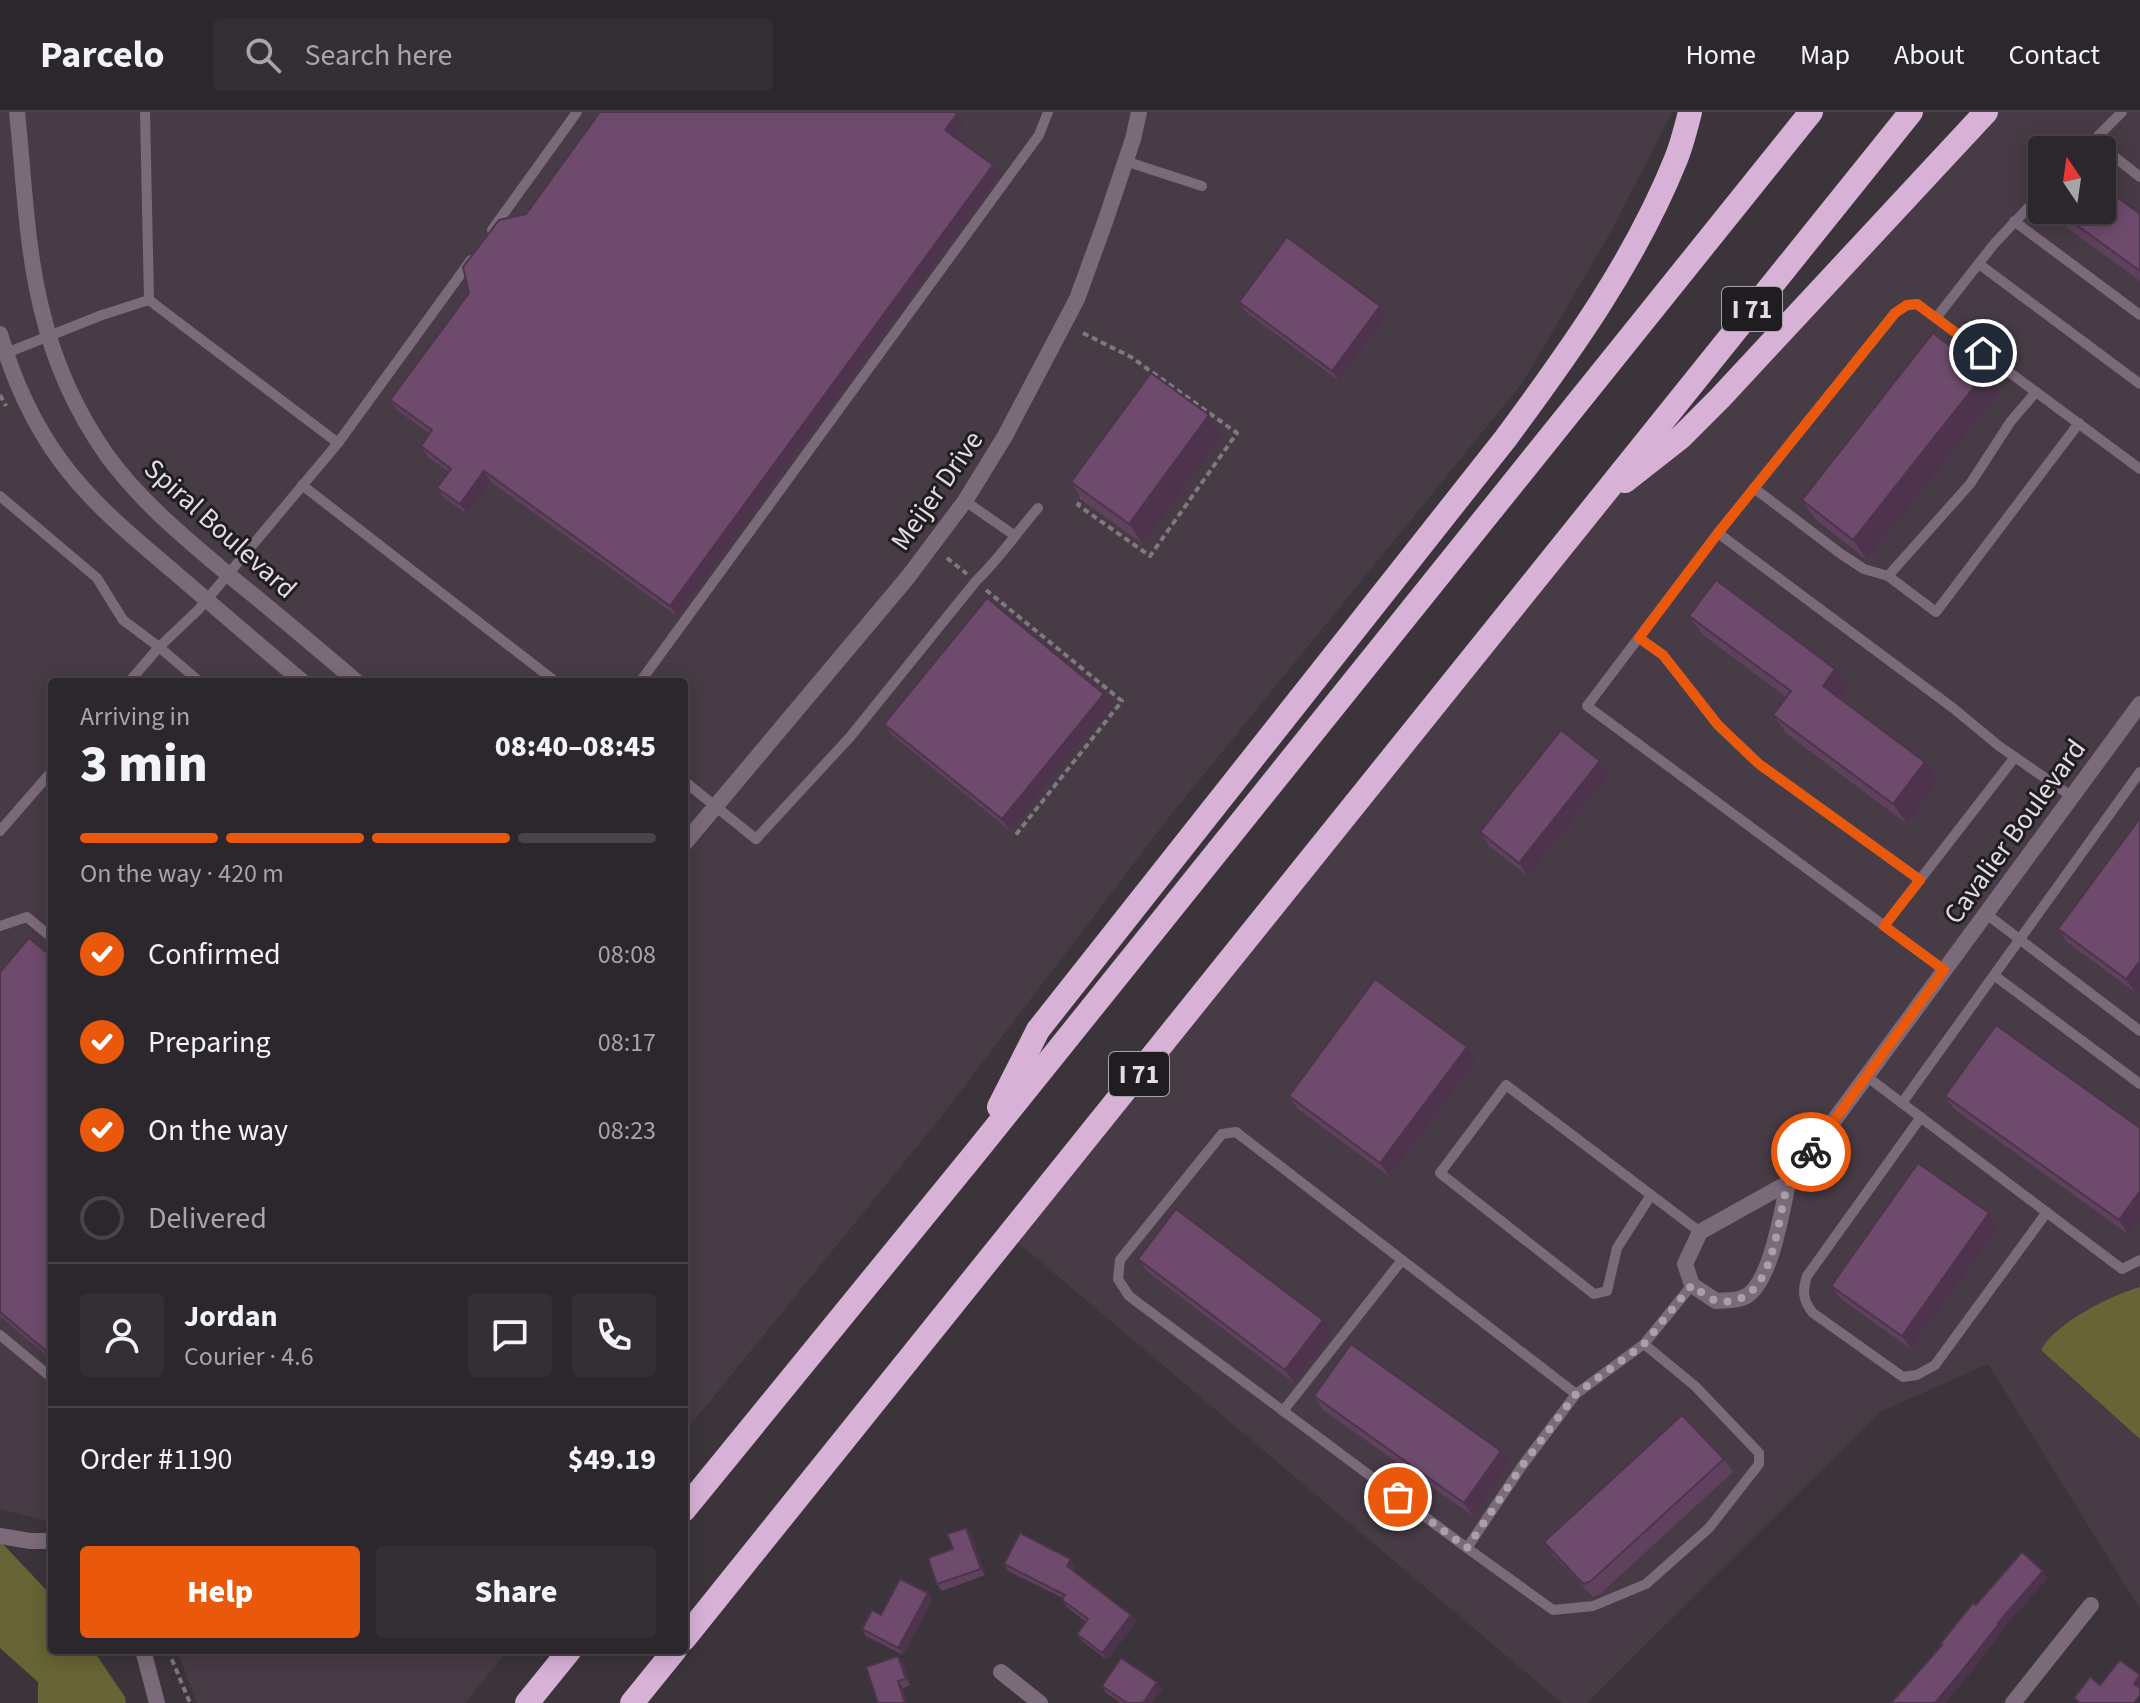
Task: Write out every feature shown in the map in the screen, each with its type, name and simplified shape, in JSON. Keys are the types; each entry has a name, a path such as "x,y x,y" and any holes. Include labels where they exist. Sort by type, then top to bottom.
{"highway":[{"path":"976,1152 1038,1030 1506,438 1574,346 1634,249 1677,158 1690,112"},
{"name":"I 71","path":"688,1505 976,1152 1811,112"},
{"name":"I 71","path":"688,1634 1911,112"},
{"path":"1592,507 1691,427 1986,112"},
{"path":"527,1703 567,1654"},
{"path":"632,1703 672,1654"}],"street":[{"name":"Spiral Boulevard","path":"17,112 32,254 41,307 70,392 107,454 140,496 179,533 352,678"},
{"name":"Meijer Drive","path":"688,840 908,577 965,501 1005,436 1077,299 1139,112"},
{"path":"0,334 3,354 37,423 59,460 87,493 132,536 298,678"},
{"name":"Cavalier Boulevard","path":"1692,1285 1716,1301 1745,1298 1759,1284 1769,1263 1788,1183 2140,704"},
{"name":"Cavalier Boulevard","path":"1700,1232 1788,1183"},
{"path":"1692,1285 1685,1264 1700,1232"},
{"path":"0,1536 48,1541"},
{"path":"2013,1703 2091,1605"},
{"path":"144,1654 157,1703"},
{"path":"1001,1672 1040,1703"}],"lane":[{"path":"145,112 149,300"},
{"path":"484,241 577,112"},
{"path":"643,678 1039,135 1048,112"},
{"path":"2103,136 2122,112"},
{"path":"2116,158 2140,177"},
{"path":"1125,161 1202,186"},
{"path":"1936,318 2028,207"},
{"path":"2014,221 2140,315"},
{"path":"132,678 159,647 199,609 338,443 476,252"},
{"path":"1979,264 2140,384"},
{"path":"3,354 149,300"},
{"path":"149,300 338,443"},
{"path":"1944,970 1587,706 1718,533 1895,313 1907,305 1917,304 2140,469"},
{"path":"1888,576 1970,484 2011,421 2036,392"},
{"path":"1754,488 1864,569 1888,576 1936,612 2079,423"},
{"path":"302,485 551,678"},
{"path":"0,496 97,578 123,620 195,678"},
{"path":"965,501 1014,535"},
{"path":"688,784 756,839 850,737 1038,508"},
{"path":"1718,533 2071,796"},
{"path":"1639,638 1663,655 1718,725 1759,764 1920,880"},
{"path":"1884,926 2015,757"},
{"path":"1902,1103 2140,772"},
{"path":"0,831 48,776"},
{"path":"1985,913 2140,1031"},
{"path":"0,926 27,917 48,935"},
{"path":"1995,976 2140,1084"},
{"path":"1866,1076 2122,1269 2140,1260"},
{"path":"1651,1195 1617,1248 1607,1291 1594,1294 1440,1173 1506,1085 1700,1232"},
{"path":"1921,1117 1807,1276 1803,1287 1804,1297 1813,1313 1903,1377 1917,1375 1935,1365 2047,1212"},
{"path":"1576,1394 1236,1132 1222,1134 1120,1260 1118,1279 1129,1296 1553,1610 1593,1606 1646,1584 1709,1528 1759,1464 1759,1453 1695,1386 1644,1344"},
{"path":"1283,1411 1402,1260"},
{"path":"1467,1548 1522,1466 1576,1394 1644,1344 1692,1285"},
{"path":"0,1335 48,1375"}],"path":[{"path":"1083,333 1131,357 1237,433 1150,556 1078,505 1087,492"},
{"path":"947,558 1122,701 1014,837"},
{"path":"170,1654 190,1703"}],"shaded area":[{"path":"0,112 1672,112 1613,228 1523,382 1170,816 941,1117 688,1428 688,678 48,678 48,1521 0,1509"},
{"path":"1986,112 2140,112 2140,1609 1988,1364 1880,1412 1587,1703 1562,1703 1009,1235 1592,507 1681,437"},
{"path":"2140,1287 2140,1439 2041,1350 2071,1320 2114,1296"},
{"path":"0,1541 48,1592 48,1654 96,1654 126,1703 38,1703 38,1682 0,1648"},
{"path":"179,1654 505,1654 465,1703 197,1703"}],"building":[{"path":"600,112 954,112 957,114 945,130 993,165 670,606 484,471 460,504 437,488 451,469 421,446 432,430 390,400 469,293 463,267 499,220 526,214"},
{"path":"2116,196 2140,214 2140,271 2075,224 2116,224"},
{"path":"1287,237 1380,306 1332,371 1239,302"},
{"path":"1933,333 1985,373 1853,540 1802,500"},
{"path":"1151,373 1209,415 1129,524 1071,482"},
{"path":"1716,580 1835,669 1823,686 1925,762 1893,804 1773,715 1791,691 1689,616"},
{"path":"987,598 1104,694 1002,819 884,724"},
{"path":"1561,730 1600,761 1519,863 1480,832"},
{"path":"2140,818 2140,961 2126,979 2058,929"},
{"path":"29,938 48,954 48,1352 0,1312 0,972"},
{"path":"1375,979 1467,1047 1380,1163 1289,1096"},
{"path":"1996,1025 2140,1128 2140,1191 2119,1220 1945,1096"},
{"path":"1918,1163 1989,1213 1902,1336 1831,1286"},
{"path":"1176,1209 1323,1320 1285,1370 1138,1259"},
{"path":"1351,1344 1501,1451 1464,1503 1314,1396"},
{"path":"1682,1415 1724,1459 1591,1581 1583,1584 1544,1542"},
{"path":"966,1528 981,1569 937,1584 928,1558 953,1549 947,1534"},
{"path":"1020,1533 1071,1559 1067,1566 1131,1615 1102,1653 1077,1634 1088,1619 1062,1600 1065,1595 1004,1564"},
{"path":"2022,1552 2043,1571 1935,1703 1891,1703 1942,1645 1973,1603 1976,1605"},
{"path":"900,1579 928,1593 898,1648 862,1629 872,1610 881,1615"},
{"path":"898,1656 906,1679 898,1681 905,1703 878,1703 866,1667"},
{"path":"1121,1658 1157,1682 1143,1703 1127,1703 1102,1686"},
{"path":"2120,1660 2140,1675 2134,1684 2140,1688 2140,1695 2134,1703 2080,1703 2074,1698 2090,1677 2100,1685"}],"way so far":[{"path":"1398,1497 1467,1548 1522,1466 1576,1394 1644,1344 1692,1285 1716,1301 1745,1298 1759,1284 1769,1263 1788,1183 1811,1152"}],"route":[{"path":"1811,1152 1944,970 1884,926 1920,880 1759,764 1718,725 1663,655 1639,638 1718,533 1895,313 1907,305 1917,304 1983,353"}]}
